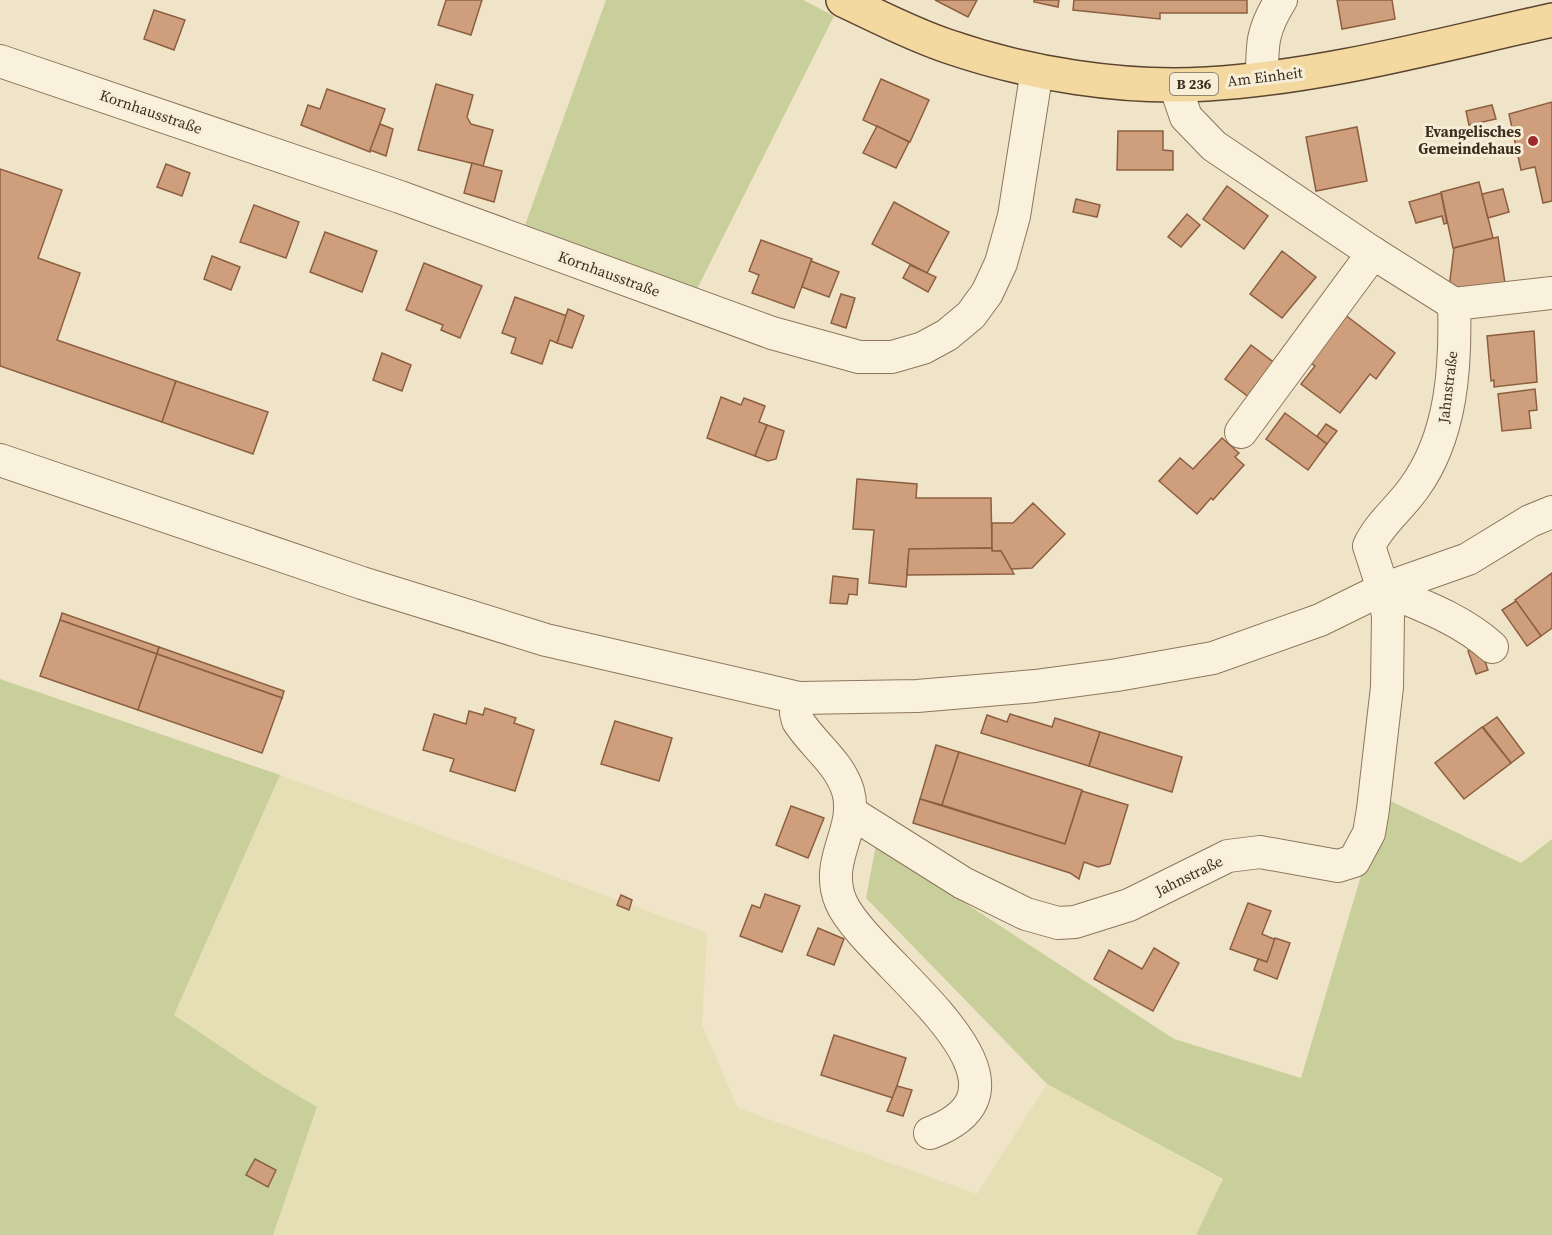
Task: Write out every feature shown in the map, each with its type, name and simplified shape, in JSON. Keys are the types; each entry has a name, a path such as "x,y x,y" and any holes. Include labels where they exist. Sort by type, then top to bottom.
{"main road":[{"name":"Am Einheit","path":"843,0 948,46 1037,70 1121,82 1175,85 1262,78 1385,57 1552,20"}],"street":[{"path":"1262,78 1262,39 1267,22 1281,0"},
{"name":"Kornhausstraße","path":"0,61 400,197 772,333 859,357 892,357 923,348 947,335 971,315 987,293 1001,263 1014,216 1037,70"},
{"path":"1175,85 1186,117 1214,146 1373,253 1454,303 1552,293"},
{"path":"1241,432 1373,253"},
{"name":"Jahnstraße","path":"850,812 963,884 1026,914 1058,923 1076,922 1129,905 1228,856 1260,852 1338,866 1354,861 1369,833 1374,809 1387,687 1388,616 1383,589 1369,546 1374,536 1413,489 1435,453 1450,396 1454,303"},
{"path":"0,460 362,583 546,640 799,698 917,696 1011,688 1185,664 1258,644 1320,620 1383,589 1468,559 1530,521 1552,512"},
{"path":"1383,589 1436,611 1478,634 1492,647"},
{"path":"799,698 796,713 798,721 841,774 848,792 850,812 834,872 841,902 867,937 958,1036 973,1068 975,1086 971,1102 961,1117 950,1126 930,1133"}],"shaded area":[{"path":"280,775 707,933 702,1025 738,1108 977,1194 1047,1084 1223,1180 1196,1235 273,1235 317,1107 263,1075 174,1015"}],"green space":[{"path":"606,0 803,0 834,16 697,289 525,225"},
{"path":"0,679 280,775 174,1015 263,1075 317,1107 273,1235 0,1235"},
{"path":"1384,798 1521,863 1552,839 1552,1235 1196,1235 1223,1179 1047,1084 866,898 876,845 1174,1039 1301,1078"}],"building":[{"path":"446,0 482,0 471,35 438,25"},
{"path":"935,0 977,0 968,17"},
{"path":"1034,0 1059,0 1058,7 1034,2"},
{"path":"1074,0 1247,0 1247,13 1160,13 1160,19 1073,10"},
{"path":"1337,0 1392,0 1395,19 1342,29"},
{"path":"154,10 185,20 174,50 144,39"},
{"path":"881,79 929,100 910,142 863,120"},
{"path":"436,84 473,95 467,117 471,124 493,130 483,166 418,150"},
{"path":"327,89 385,109 370,152 301,125 308,105 320,109"},
{"name":"Evangelisches Gemeindehaus","path":"1552,102 1552,201 1543,203 1535,167 1521,170 1509,114"},
{"path":"1492,105 1496,119 1469,125 1466,111"},
{"path":"380,124 393,129 386,156 370,150"},
{"path":"877,126 909,142 896,168 863,153"},
{"path":"1357,127 1367,181 1316,191 1306,137"},
{"path":"1118,131 1163,131 1163,150 1173,151 1173,170 1117,170"},
{"path":"472,163 502,171 494,202 464,193"},
{"path":"166,164 190,173 182,196 157,187"},
{"path":"0,169 62,190 38,258 80,273 57,340 176,381 162,422 0,366"},
{"path":"1479,182 1493,238 1453,248 1441,192"},
{"path":"1227,186 1268,216 1244,249 1203,219"},
{"path":"1503,189 1509,212 1488,218 1482,194"},
{"path":"1441,193 1447,223 1444,224 1442,216 1416,223 1409,202"},
{"path":"1076,199 1100,205 1097,217 1073,212"},
{"path":"894,202 949,232 927,273 872,244"},
{"path":"254,205 299,222 286,258 240,242"},
{"path":"1187,214 1200,225 1181,247 1168,237"},
{"path":"325,232 377,251 362,292 310,272"},
{"path":"1498,237 1505,283 1449,288 1454,248"},
{"path":"761,240 812,259 794,308 752,293 759,275 749,271"},
{"path":"1282,251 1316,277 1282,318 1250,294"},
{"path":"212,256 240,267 231,290 204,279"},
{"path":"811,261 839,272 829,297 802,287"},
{"path":"424,263 482,286 460,338 441,330 443,325 406,310"},
{"path":"910,265 936,277 928,292 903,278"},
{"path":"841,294 855,298 846,328 831,323"},
{"path":"515,297 567,316 557,343 550,340 542,364 511,353 516,338 502,333"},
{"path":"568,309 584,316 572,348 557,343"},
{"path":"1344,314 1395,353 1376,379 1370,374 1340,413 1301,384 1315,366 1308,361"},
{"path":"1534,331 1537,382 1494,387 1494,380 1491,381 1487,336"},
{"path":"1251,345 1276,364 1250,398 1225,379"},
{"path":"382,353 411,365 402,391 373,380"},
{"path":"176,381 268,412 253,454 162,422"},
{"path":"1535,389 1537,410 1529,411 1531,428 1502,431 1498,394"},
{"path":"721,397 741,405 744,398 765,406 759,422 767,425 755,456 707,438"},
{"path":"1285,413 1327,444 1308,470 1266,439"},
{"path":"1326,424 1337,431 1327,444 1317,436"},
{"path":"767,425 784,431 776,459 768,461 755,456"},
{"path":"1222,438 1239,453 1235,457 1244,465 1213,500 1211,498 1197,514 1159,481 1180,458 1193,469"},
{"path":"857,479 917,484 916,498 991,498 992,548 909,549 906,587 869,583 874,530 853,529"},
{"path":"1033,503 1065,534 1032,568 1011,569 1001,551 992,551 992,523 1013,523"},
{"path":"992,548 992,551 1001,551 1014,574 907,575 909,549"},
{"path":"1552,573 1552,628 1541,636 1515,600"},
{"path":"833,576 858,579 857,595 849,594 847,604 830,603"},
{"path":"1516,601 1541,636 1527,646 1502,610"},
{"path":"62,613 159,647 157,654 60,620"},
{"path":"60,620 157,654 138,710 40,676"},
{"path":"159,647 284,691 282,698 157,654"},
{"path":"1480,647 1488,670 1476,674 1468,651"},
{"path":"157,654 282,698 262,753 138,710"},
{"path":"485,708 516,718 514,723 534,730 515,791 450,771 454,759 423,750 434,714 466,724 469,711 483,715"},
{"path":"1010,714 1052,727 1055,718 1100,732 1089,766 981,733 987,715 1007,722"},
{"path":"1497,717 1524,753 1511,763 1483,727"},
{"path":"615,721 672,738 659,781 601,764"},
{"path":"1482,727 1511,763 1464,799 1435,763"},
{"path":"1100,732 1182,757 1172,792 1089,766"},
{"path":"936,745 959,752 942,805 920,799"},
{"path":"959,752 1082,790 1065,844 942,805"},
{"path":"1082,791 1128,805 1110,864 1098,867 1084,862 1079,879 1070,873 913,823 920,799 1065,844"},
{"path":"791,806 824,818 808,858 776,845"},
{"path":"765,894 800,906 782,952 740,936 752,905 760,908"},
{"path":"621,895 632,900 629,910 617,905"},
{"path":"1248,903 1271,911 1262,934 1276,940 1267,962 1230,949"},
{"path":"818,928 844,939 834,965 807,955"},
{"path":"1275,938 1290,943 1277,979 1254,970 1258,959 1267,962"},
{"path":"1154,948 1179,963 1153,1011 1094,979 1109,950 1142,969"},
{"path":"834,1035 906,1058 893,1098 821,1075"},
{"path":"897,1086 912,1090 903,1116 887,1111"},
{"path":"255,1159 276,1170 268,1187 246,1175"}],"place":[{"name":"Evangelisches Gemeindehaus","path":"1533,141"}]}
